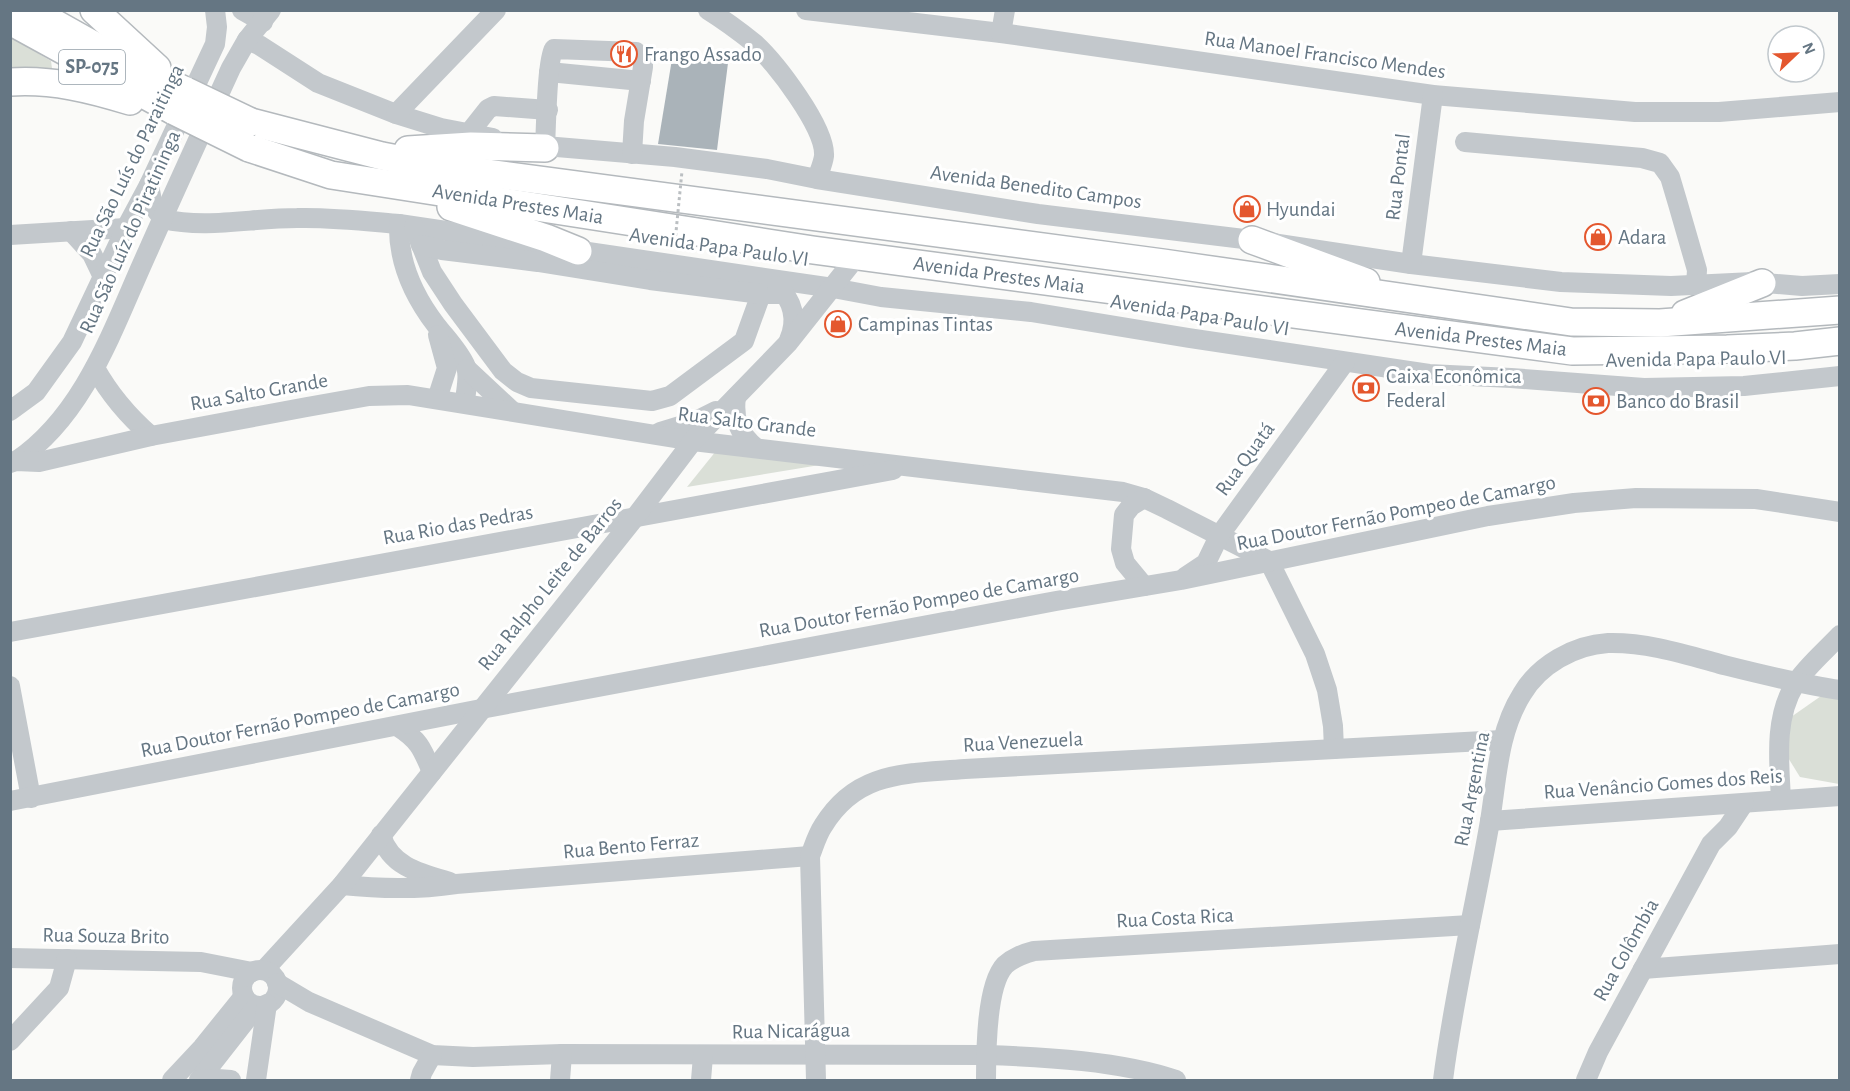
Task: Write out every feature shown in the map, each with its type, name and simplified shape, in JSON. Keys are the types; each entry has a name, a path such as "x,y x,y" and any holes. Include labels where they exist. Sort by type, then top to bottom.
{"highway":[{"name":"SP-075","path":"31,10 122,61 172,97"},
{"path":"10,82 36,81 93,90 136,103 172,97 153,64 94,10"},
{"name":"SP-075","path":"10,21 172,97"},
{"name":"Avenida Prestes Maia","path":"172,97 331,175 857,256 1572,351 1727,349 1839,341"},
{"name":"Avenida Prestes Maia","path":"250,135 333,142 382,156 434,166 1163,263 1571,322 1660,323 1839,310"},
{"path":"333,142 417,151 471,146 545,147"},
{"path":"331,175 425,199 519,229 578,251"},
{"path":"1252,240 1418,301"},
{"path":"1660,323 1762,283"}],"street":[{"name":"Rua São Luís do Paraitinga","path":"10,411 36,392 72,342 214,45 217,27 215,10"},
{"path":"242,10 267,16"},
{"path":"396,114 496,10"},
{"path":"708,10 730,24 767,56 813,121 824,156 817,179"},
{"name":"Rua Manoel Francisco Mendes","path":"806,10 1001,33 1433,95 1635,112 1719,112 1839,102"},
{"path":"873,18 897,10"},
{"path":"1001,33 1005,10"},
{"name":"Rua São Luíz do Piratininga","path":"12,460 36,448 52,431 95,368 231,68 247,40 267,16"},
{"path":"214,45 247,40"},
{"name":"Avenida Benedito Campos","path":"247,40 259,45 318,83 396,114 441,128 545,147 675,157 767,169 1038,214 1252,240 1411,264 1561,282 1696,285 1762,283 1802,286 1839,284"},
{"path":"545,147 552,51 559,47 636,52 643,61 634,121 632,154"},
{"path":"549,72 641,81"},
{"name":"Rua Pontal","path":"1411,264 1433,95"},
{"path":"469,133 488,109 494,106 548,110"},
{"path":"1465,142 1642,158 1660,163 1670,177 1678,204 1697,270 1696,285"},
{"path":"149,185 153,206 163,219"},
{"name":"Avenida Papa Paulo VI","path":"163,219 184,224 334,218 411,232 578,251 761,286 833,288 880,297 1031,312 1429,374 1644,388 1744,386 1839,376"},
{"path":"10,235 126,228"},
{"path":"71,231 93,254 103,277"},
{"path":"411,232 432,272 453,304 503,371 517,382 531,388 652,401 670,396 744,341 761,286"},
{"path":"411,232 442,250 538,262 650,280 761,286 772,282 785,294 793,309 794,321 788,343"},
{"path":"411,232 399,246 404,266 414,288 433,321 467,369 511,410"},
{"name":"Rua Ralpho Leite de Barros","path":"210,1053 257,1006 262,988 286,948 342,885 693,441 788,343 857,256"},
{"path":"433,321 447,368 437,399"},
{"name":"Rua Quatá","path":"1181,580 1206,562 1219,536 1345,362"},
{"path":"95,368 125,412 151,436"},
{"path":"465,403 467,369"},
{"name":"Rua Salto Grande","path":"12,460 39,462 151,436 369,396 408,395 693,441 1123,492 1144,498 1269,561"},
{"path":"651,434 696,421 736,397"},
{"path":"736,397 736,420 740,431 756,448"},
{"name":"Rua Rio das Pedras","path":"10,632 914,466"},
{"path":"1144,498 1131,506 1124,515 1121,549 1125,563 1144,586"},
{"name":"Rua Doutor Fernão Pompeo de Camargo","path":"10,801 481,709 1056,601 1181,580 1488,516 1574,503 1636,498 1756,499 1839,512"},
{"path":"1269,561 1315,654 1327,690 1334,749"},
{"path":"1781,799 1779,751 1782,714 1795,684 1839,635"},
{"name":"Rua Argentina","path":"1443,1080 1448,1042 1490,821 1502,740 1521,694 1543,668 1572,651 1607,643 1641,645 1680,653 1795,684 1839,690"},
{"path":"10,686 31,798"},
{"path":"397,726 414,737 424,752 432,772"},
{"name":"Rua Venezuela","path":"816,1080 810,856 822,827 850,793 870,782 898,775 965,769 1502,740"},
{"name":"Rua Venâncio Gomes dos Reis","path":"1490,821 1711,807 1781,799 1839,796"},
{"name":"Rua Colômbia","path":"1586,1080 1598,1052 1711,844 1728,827 1743,803"},
{"name":"Rua Colômbia","path":"1711,807 1711,844"},
{"name":"Rua Bento Ferraz","path":"381,836 384,846 397,861 410,869 456,884"},
{"name":"Rua Bento Ferraz","path":"342,885 403,889 810,856"},
{"name":"Rua Costa Rica","path":"986,1080 986,1055 995,982 1004,966 1019,955 1034,951 1470,925"},
{"path":"1643,969 1839,954"},
{"name":"Rua Souza Brito","path":"10,958 201,962 262,988 309,1002 432,1055"},
{"path":"10,1041 59,988 67,959"},
{"path":"256,1080 262,988"},
{"path":"172,1080 210,1053"},
{"path":"210,1053 200,1080 217,1078 231,1080"},
{"path":"560,1080 562,1054"},
{"name":"Rua Nicarágua","path":"432,1055 473,1057 562,1054 986,1055 1038,1057 1123,1068 1176,1080"},
{"path":"420,1080 432,1055"},
{"path":"701,1080 703,1056"}],"path":[{"path":"675,242 682,171"}],"shaded area":[{"path":"11,37 51,61 52,68 11,71"},
{"path":"716,451 832,463 687,487"},
{"path":"1824,694 1839,696 1839,784 1800,777 1782,748 1791,717"}],"building":[{"path":"672,59 728,63 717,150 658,144"}],"place":[{"name":"Frango Assado","path":"624,54"},
{"name":"Hyundai","path":"1247,209"},
{"name":"Adara","path":"1598,237"},
{"name":"Campinas Tintas","path":"838,324"},
{"name":"Caixa Econômica Federal","path":"1366,388"},
{"name":"Banco do Brasil","path":"1596,401"}]}
